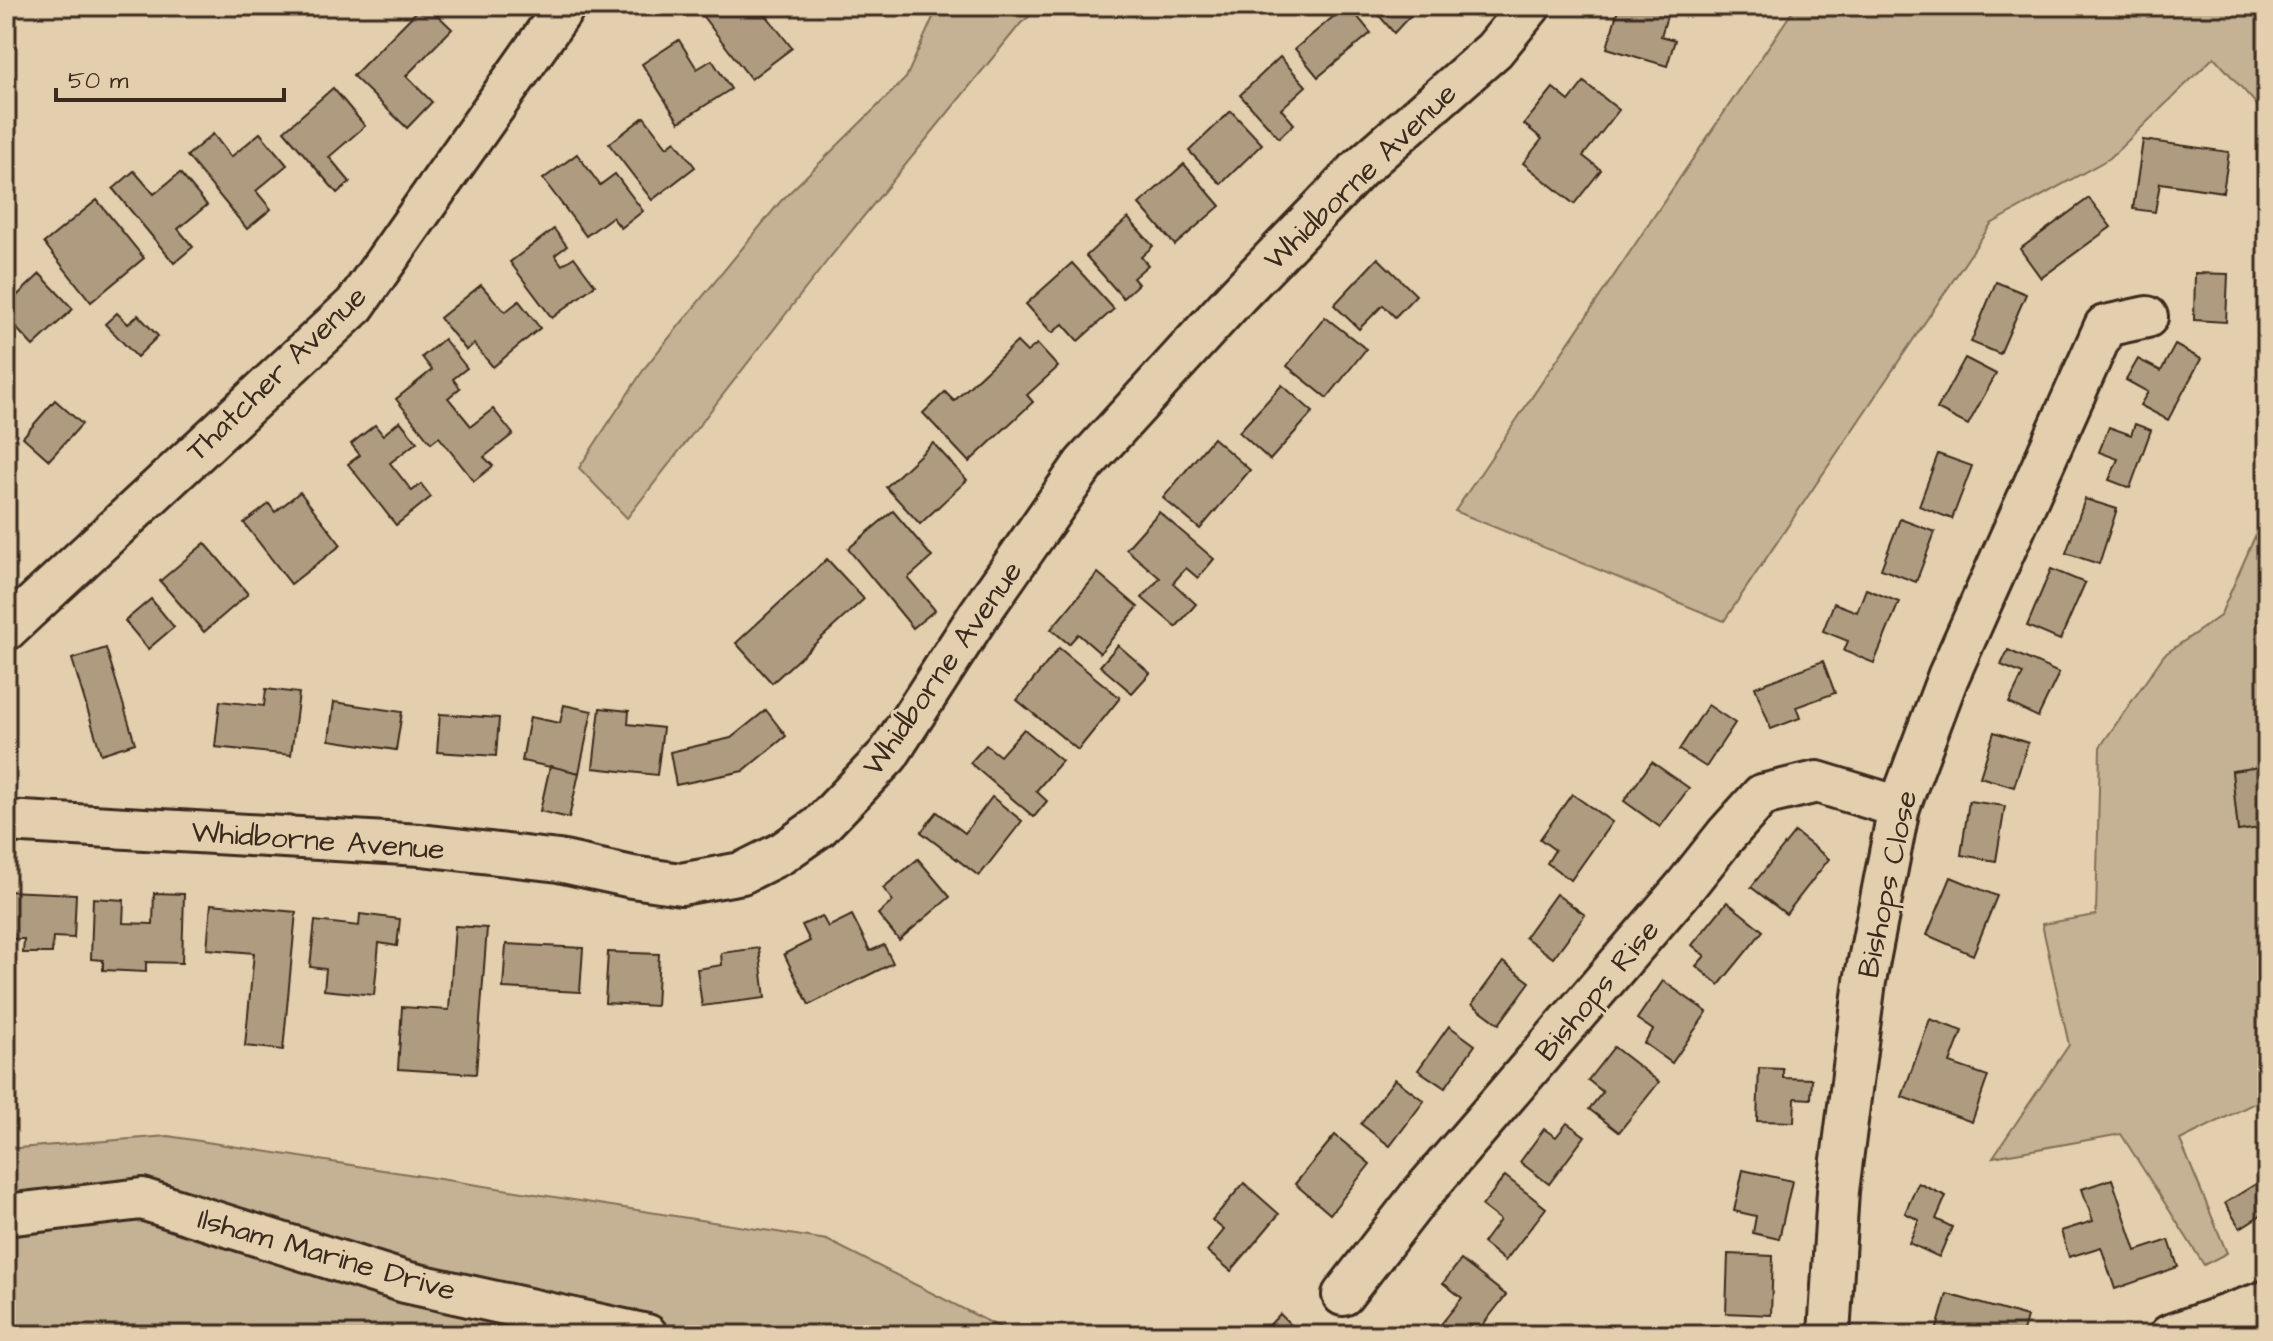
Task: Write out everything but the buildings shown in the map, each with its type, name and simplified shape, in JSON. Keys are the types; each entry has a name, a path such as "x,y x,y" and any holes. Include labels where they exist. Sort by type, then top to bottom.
{"street":[{"name":"Thatcher Avenue","path":"6,630 355,305 565,6"},
{"name":"Whidborne Avenue","path":"6,821 421,845 559,861 681,884 742,873 782,853 819,827 888,755 978,616 1084,464 1237,296 1360,168 1494,50 1530,6"},
{"name":"Bishops Close","path":"1829,1335 1838,1191 1861,1011 1899,807 1948,677 2095,315 2147,317"},
{"name":"Bishops Rise","path":"1343,1295 1418,1198 1762,795 1817,782 1899,807"},
{"name":"Ilsham Marine Drive","path":"6,1215 142,1199 405,1282 647,1335"},
{"path":"2170,1335 2267,1301"}],"shaded area":[{"path":"938,6 1043,6 1021,23 827,261 627,518 579,468 646,366 780,202 906,78"},
{"path":"1796,6 2267,6 2267,116 2214,57 2110,158 1991,224 1724,621 1455,511"},
{"path":"2267,509 2267,766 2232,771 2238,830 2267,827 2267,1097 2180,1140 2227,1253 2204,1265 2121,1134 1993,1157 2069,1045 2042,924 2096,915 2100,747 2164,655 2220,616"},
{"path":"168,1136 827,1240 1015,1335 6,1335 6,1149"}]}
